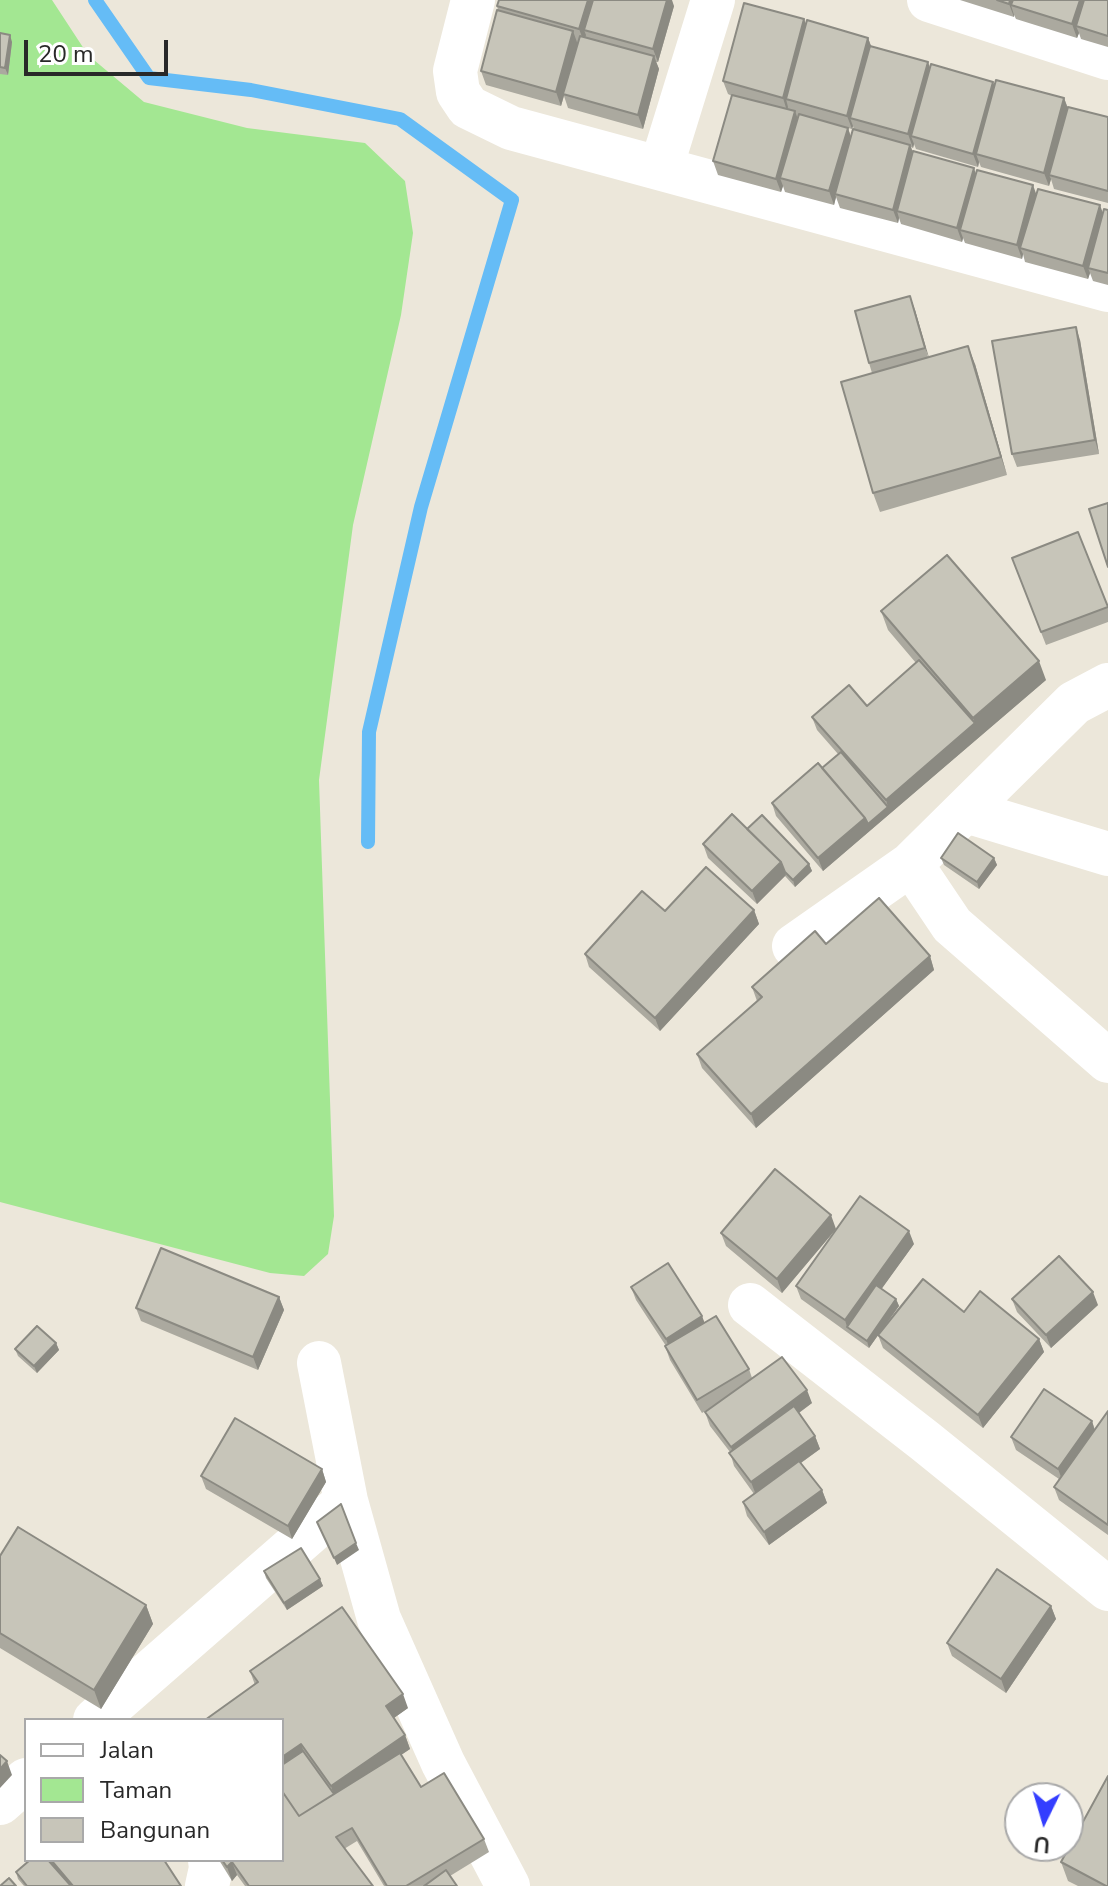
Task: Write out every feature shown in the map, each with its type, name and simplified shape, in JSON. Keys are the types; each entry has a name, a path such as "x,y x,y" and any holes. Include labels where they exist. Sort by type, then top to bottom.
{"street":[{"path":"473,0 455,71 458,92 468,107 511,128 1108,290"},
{"path":"661,168 713,0"},
{"path":"929,0 1108,58"},
{"path":"794,946 911,864 1074,703 1108,685"},
{"path":"966,811 1108,854"},
{"path":"911,864 952,925 1108,1061"},
{"path":"750,1305 1108,1589"},
{"path":"319,1363 346,1501 379,1619 443,1763 508,1886"},
{"path":"99,1718 346,1501"},
{"path":"0,1803 24,1782"},
{"path":"207,1886 210,1862"}],"green space":[{"path":"0,0 52,0 88,55 144,102 247,128 365,143 405,181 413,233 401,315 353,525 319,780 334,1216 328,1254 304,1276 270,1273 0,1202"}],"building":[{"path":"499,0 588,0 579,29 497,6"},
{"path":"593,0 667,0 653,49 584,30"},
{"path":"1013,0 1080,0 1072,24 1011,5"},
{"path":"1084,0 1108,0 1108,36 1076,26"},
{"path":"744,3 804,19 783,98 723,81"},
{"path":"497,10 573,31 556,92 481,71"},
{"path":"807,20 868,38 847,116 786,99"},
{"path":"0,33 10,35 5,68 0,67"},
{"path":"580,36 654,56 638,115 563,94"},
{"path":"870,46 928,62 908,134 850,118"},
{"path":"931,64 993,82 973,154 911,136"},
{"path":"996,80 1064,98 1044,173 976,154"},
{"path":"732,95 795,111 776,179 713,161"},
{"path":"1068,107 1108,117 1108,191 1049,175"},
{"path":"799,114 848,128 829,191 780,178"},
{"path":"853,129 910,145 893,210 835,194"},
{"path":"913,151 974,168 957,228 897,211"},
{"path":"977,170 1033,185 1017,245 960,230"},
{"path":"1038,189 1100,205 1083,266 1020,248"},
{"path":"1104,209 1108,210 1108,273 1088,268"},
{"path":"910,296 925,348 869,363 855,311"},
{"path":"1076,327 1095,440 1012,454 992,341"},
{"path":"968,346 1001,457 873,493 841,382"},
{"path":"1108,503 1108,567 1089,509"},
{"path":"1078,532 1108,607 1041,632 1012,558"},
{"path":"947,555 1039,661 973,718 881,611"},
{"path":"919,660 975,723 886,800 812,717 849,685 867,706"},
{"path":"841,752 888,807 868,824 822,768"},
{"path":"818,763 865,818 818,858 772,803"},
{"path":"732,814 781,862 752,891 703,844"},
{"path":"762,815 809,864 793,880 781,862 747,829"},
{"path":"958,833 994,858 977,882 941,858"},
{"path":"706,867 754,910 655,1018 585,954 642,891 665,911"},
{"path":"879,898 930,956 751,1114 697,1054 762,997 752,987 815,931 826,944"},
{"path":"775,1169 831,1215 777,1279 721,1233"},
{"path":"860,1196 909,1231 845,1320 796,1286"},
{"path":"161,1248 279,1297 253,1357 136,1308"},
{"path":"1059,1256 1093,1292 1046,1335 1012,1299"},
{"path":"668,1263 702,1316 666,1339 631,1287"},
{"path":"923,1279 964,1312 980,1291 1039,1339 978,1415 878,1335"},
{"path":"876,1285 896,1299 867,1341 847,1327"},
{"path":"716,1316 749,1369 697,1400 665,1346"},
{"path":"37,1326 56,1343 34,1366 15,1349"},
{"path":"782,1357 807,1390 731,1447 705,1412"},
{"path":"1044,1389 1092,1421 1058,1469 1011,1437"},
{"path":"794,1406 815,1436 751,1482 729,1453"},
{"path":"1108,1411 1108,1525 1054,1487"},
{"path":"235,1418 322,1469 288,1526 201,1476"},
{"path":"799,1461 822,1490 764,1532 743,1502"},
{"path":"341,1504 356,1543 334,1558 317,1522"},
{"path":"18,1527 146,1605 94,1690 0,1633 0,1556"},
{"path":"301,1548 320,1579 284,1603 264,1571"},
{"path":"997,1569 1051,1606 1001,1679 947,1643"},
{"path":"342,1607 403,1694 386,1706 405,1735 331,1786 301,1744 284,1756 284,1718 208,1718 258,1682 250,1671"},
{"path":"303,1751 334,1794 299,1816 284,1794 284,1764"},
{"path":"400,1753 421,1787 444,1773 484,1839 406,1886 387,1886 352,1828 336,1837 373,1886 249,1886 232,1862 284,1862 284,1794 299,1816"},
{"path":"0,1755 7,1761 0,1769"},
{"path":"1108,1776 1108,1886 1061,1862 1084,1862 1084,1820"},
{"path":"28,1862 50,1862 71,1886 27,1886 16,1872"},
{"path":"53,1862 165,1862 181,1886 73,1886"},
{"path":"446,1870 457,1886 424,1886"},
{"path":"9,1878 16,1886 0,1886"}],"waterway":[{"path":"95,0 149,78 251,90 400,119 512,200 421,507 369,732 368,842"}]}
